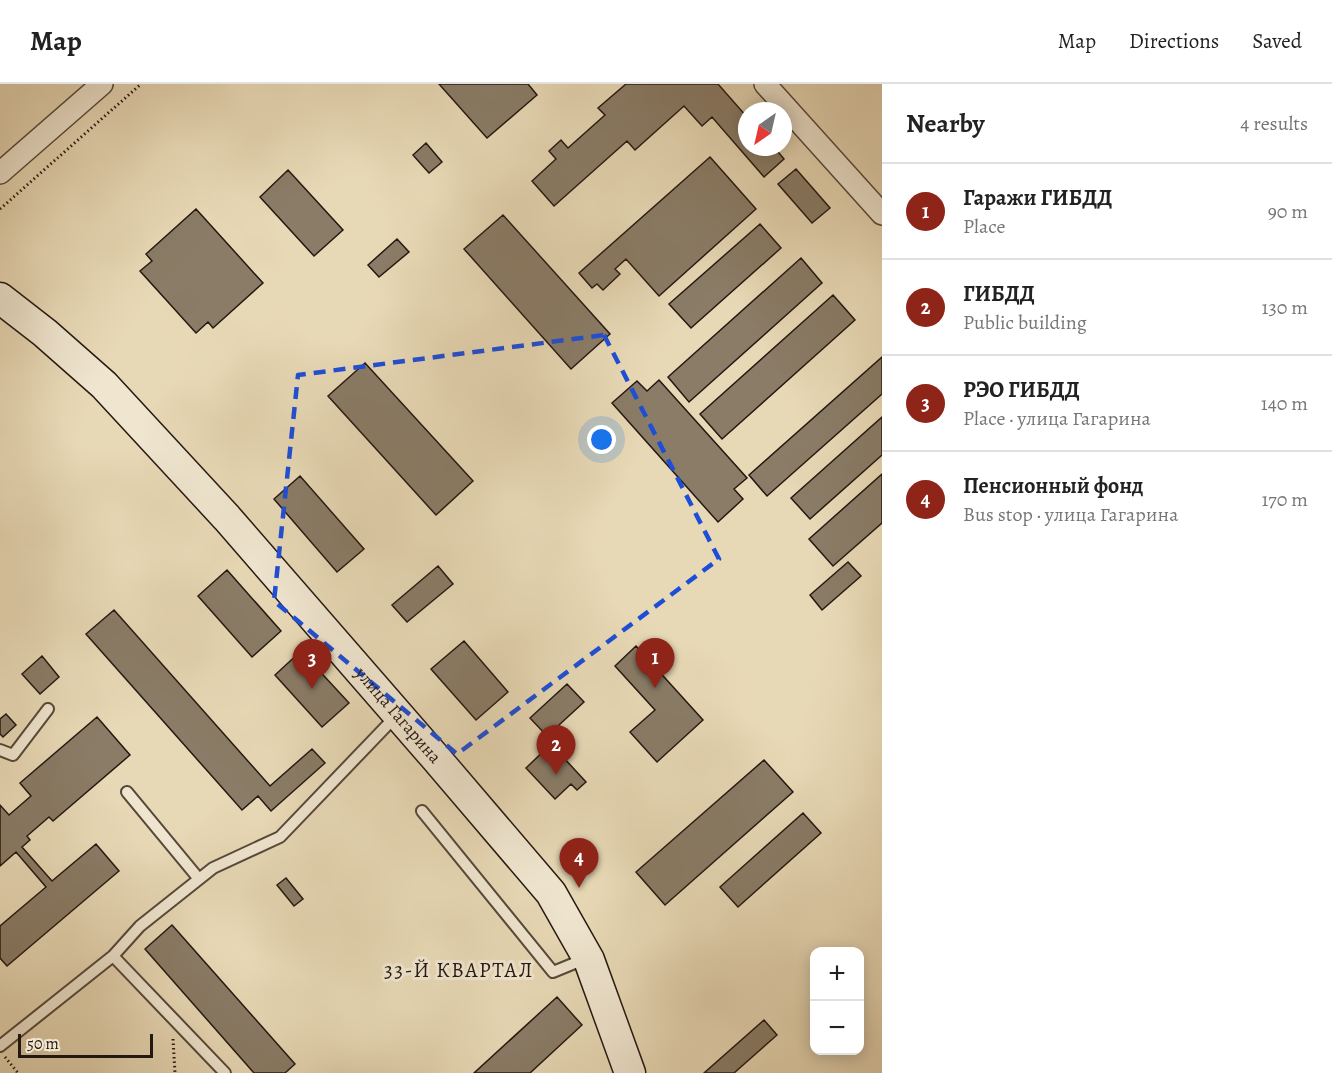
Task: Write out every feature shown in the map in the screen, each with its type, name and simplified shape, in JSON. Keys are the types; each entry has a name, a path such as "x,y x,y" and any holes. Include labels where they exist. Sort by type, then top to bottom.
{"street":[{"path":"0,173 102,84"},
{"path":"765,84 882,214"},
{"name":"улица Гагарина","path":"0,298 45,333 104,385 227,518 551,893 587,958 630,1073"}],"lane":[{"path":"0,750 13,755 48,709"},
{"path":"0,1046 113,956 140,926 213,868 280,837 398,714"},
{"path":"126,792 199,879"},
{"path":"422,811 554,972 587,958"},
{"path":"113,956 225,1073"}],"path":[{"path":"0,209 141,84"},
{"path":"171,1016 175,1073"},
{"path":"0,1051 18,1073"}],"highlighted area":[{"path":"604,335 719,559 457,754 274,601 298,375"}],"building":[{"path":"439,84 528,84 537,95 487,138"},
{"path":"626,84 718,84 738,107 738,147 712,117 702,126 684,106 635,150 627,141 554,206 532,181 556,159 549,151 561,140 568,148 605,115 598,108"},
{"path":"426,143 442,162 429,173 413,155"},
{"path":"746,156 782,156 784,159 764,177"},
{"path":"710,157 756,209 659,296 626,259 615,269 620,274 603,290 597,284 592,288 579,273"},
{"path":"796,169 830,208 812,223 778,184"},
{"path":"288,170 343,230 314,256 260,197"},
{"path":"196,209 263,283 213,328 208,322 196,333 140,271 152,261 146,254"},
{"path":"503,215 610,334 571,369 464,249"},
{"path":"760,224 781,248 691,328 669,304"},
{"path":"397,239 409,252 379,277 368,265"},
{"path":"801,258 822,283 689,402 668,377"},
{"path":"833,295 855,320 722,439 700,414"},
{"path":"882,357 882,394 767,496 749,475"},
{"path":"365,363 473,481 436,515 328,396"},
{"path":"659,380 747,478 734,489 743,499 718,522 612,403 637,381 647,391"},
{"path":"882,417 882,455 810,519 791,498"},
{"path":"882,474 882,523 833,566 809,539"},
{"path":"300,476 364,549 337,572 274,499"},
{"path":"848,562 861,576 822,610 810,595"},
{"path":"438,566 453,584 407,622 392,605"},
{"path":"227,570 281,631 252,657 198,596"},
{"path":"114,610 270,786 312,749 325,763 271,811 258,796 242,810 86,634"},
{"path":"464,641 508,692 476,720 431,669"},
{"path":"636,646 703,720 657,762 630,732 655,710 615,666"},
{"path":"301,651 349,703 322,727 275,675"},
{"path":"42,656 59,677 40,694 22,674"},
{"path":"567,684 584,702 547,736 530,718"},
{"path":"6,714 16,725 3,737 0,734 0,719"},
{"path":"97,717 130,755 53,821 49,817 27,836 30,840 22,847 52,881 96,844 119,871 7,966 0,958 0,926 46,887 16,852 0,866 0,805 9,815 31,796 20,783"},
{"path":"551,744 586,782 577,790 571,784 555,799 526,768"},
{"path":"764,760 793,792 665,905 636,872"},
{"path":"803,813 821,833 738,907 720,887"},
{"path":"286,878 303,899 294,906 277,885"},
{"path":"172,925 295,1064 285,1073 254,1073 145,949"},
{"path":"557,997 582,1025 530,1073 474,1073"},
{"path":"764,1020 777,1035 734,1073 704,1073"}],"place":[{"name":"Гаражи ГИБДД","path":"655,688"},
{"name":"РЭО ГИБДД","path":"312,689"},
{"name":"ГИБДД","path":"556,775"},
{"name":"Пенсионный фонд","path":"579,888"}],"district":[{"name":"33-Й КВАРТАЛ","path":"459,970"}]}
